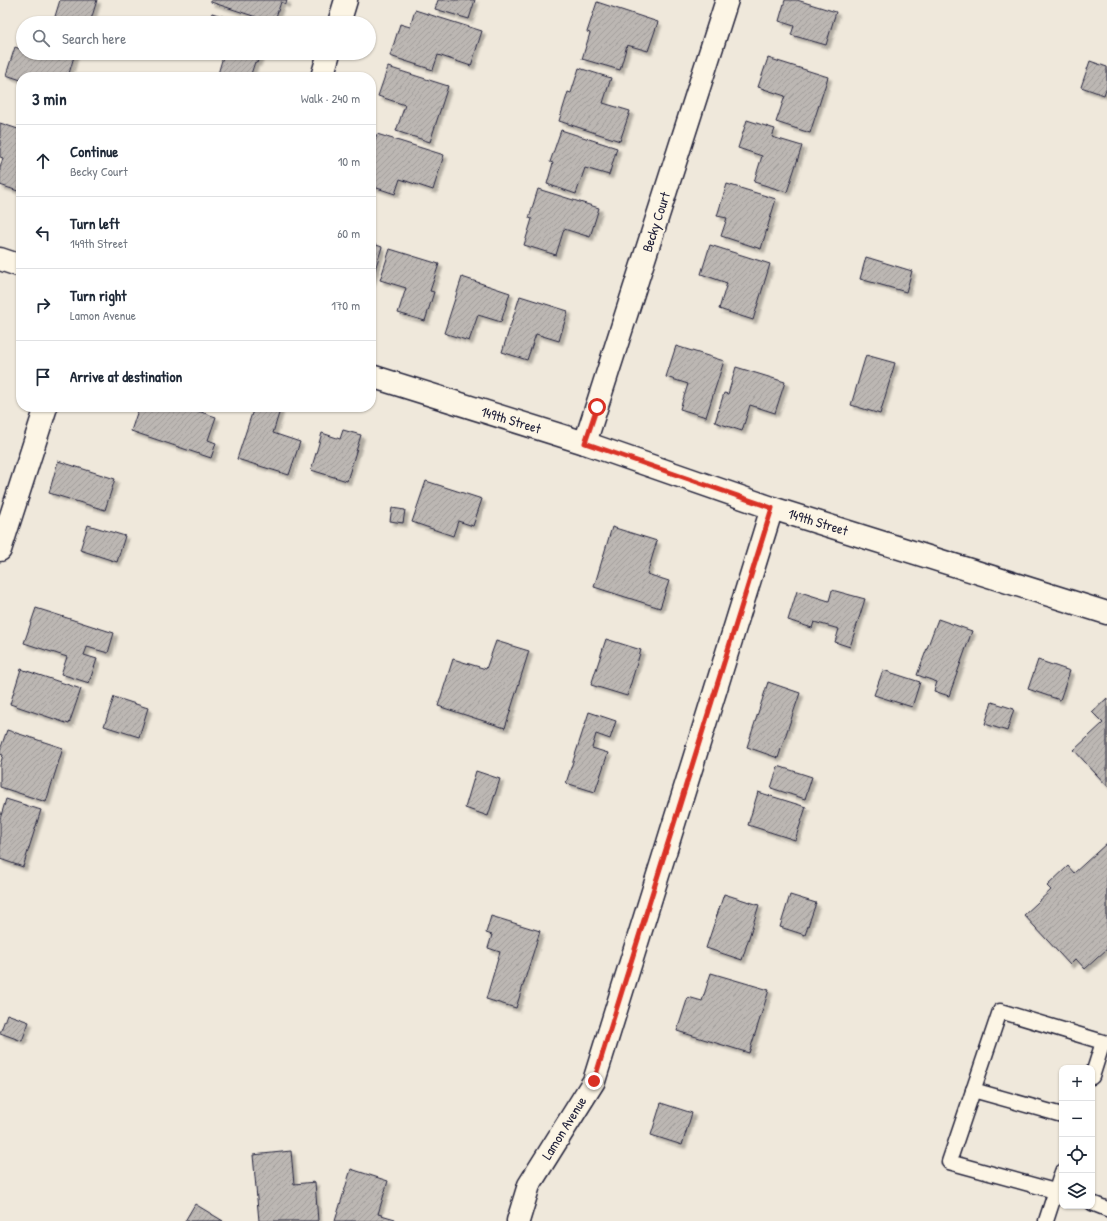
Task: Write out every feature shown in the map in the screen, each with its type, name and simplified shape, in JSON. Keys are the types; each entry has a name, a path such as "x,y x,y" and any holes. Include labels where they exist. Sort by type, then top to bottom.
{"street":[{"path":"341,16 346,0"},
{"name":"Becky Court","path":"585,443 727,0"},
{"path":"323,72 327,60"},
{"path":"0,259 16,264"},
{"name":"149th Street","path":"376,378 585,443 772,508 1107,613"},
{"path":"0,550 44,412"},
{"name":"Lamon Avenue","path":"518,1221 529,1185 594,1081 772,508"}],"lane":[{"path":"1046,1221 1059,1192 949,1162 1000,1011 1103,1042 1095,1067"},
{"path":"973,1090 1059,1114"},
{"path":"1095,1204 1107,1209"}],"building":[{"path":"60,0 97,0 92,16 55,16"},
{"path":"211,0 287,0 286,4 281,2 276,16 253,16 211,2"},
{"path":"438,0 475,0 469,19 435,9"},
{"path":"785,0 797,0 836,12 826,45 791,35 794,26 779,21"},
{"path":"597,2 658,22 648,51 627,45 620,70 582,59 590,33 587,32"},
{"path":"415,10 482,31 471,66 438,55 433,70 390,56 400,24 410,27"},
{"path":"212,13 222,16 211,16"},
{"path":"15,47 16,60 73,60 69,72 16,72 16,78 6,75"},
{"path":"768,58 828,77 810,133 776,122 785,96 758,87"},
{"path":"222,60 258,60 257,63 255,62 252,72 219,72"},
{"path":"1090,61 1107,67 1107,86 1104,95 1081,87"},
{"path":"388,67 448,86 430,142 396,131 405,105 378,96"},
{"path":"579,68 611,78 603,103 630,111 620,141 559,121 568,92 571,93"},
{"path":"747,120 775,129 772,137 802,146 787,192 754,182 762,156 738,148"},
{"path":"0,123 16,128 16,190 0,185 0,168 3,158 0,157"},
{"path":"561,130 617,148 609,175 585,168 576,194 547,184 553,163 550,162"},
{"path":"377,134 444,155 433,190 400,179 395,194 376,188"},
{"path":"727,184 776,199 761,249 721,236 727,218 717,216"},
{"path":"538,189 599,208 590,237 564,229 556,255 524,245 532,219 529,218"},
{"path":"376,245 382,247 376,267"},
{"path":"710,245 770,264 753,320 719,309 727,283 701,274"},
{"path":"390,249 439,264 430,291 434,292 425,321 398,313 406,288 380,280"},
{"path":"866,257 912,271 906,292 860,279"},
{"path":"462,277 510,293 501,322 478,315 469,341 444,333"},
{"path":"520,296 568,311 559,341 536,334 527,360 502,352"},
{"path":"676,346 724,361 706,417 680,409 688,384 666,377"},
{"path":"866,355 895,363 880,414 851,405"},
{"path":"736,367 785,382 775,413 750,405 742,431 715,422 724,393 728,394"},
{"path":"137,412 201,412 216,417 208,440 216,443 211,458 131,431"},
{"path":"252,412 279,412 273,433 300,442 289,475 237,459"},
{"path":"343,430 361,435 347,481 311,470 322,433 340,439"},
{"path":"58,461 115,479 105,510 49,493"},
{"path":"426,481 482,499 473,526 458,521 453,536 412,522"},
{"path":"392,508 405,510 403,523 390,521"},
{"path":"88,525 125,536 117,562 80,550"},
{"path":"612,527 657,541 647,574 669,581 660,608 594,587"},
{"path":"832,590 865,599 850,647 835,642 839,629 814,622 812,628 788,620 797,591 829,601"},
{"path":"36,608 114,633 108,653 87,647 84,655 97,659 89,683 61,674 67,657 24,643"},
{"path":"938,619 972,631 949,696 934,691 937,682 917,675"},
{"path":"606,639 641,650 627,696 591,685"},
{"path":"496,641 529,651 505,728 438,706 453,659 486,669"},
{"path":"1038,660 1070,671 1060,700 1028,689"},
{"path":"21,669 81,689 69,724 10,704"},
{"path":"883,670 920,682 912,707 874,695"},
{"path":"768,682 800,693 778,758 747,747"},
{"path":"114,697 148,708 139,737 104,726"},
{"path":"1107,698 1107,786 1074,750 1103,723 1092,712"},
{"path":"992,702 1014,709 1007,731 985,724"},
{"path":"589,712 616,721 610,739 596,734 592,748 608,753 595,792 566,783"},
{"path":"7,730 63,748 46,802 0,787 0,765 3,755 0,754 0,750"},
{"path":"778,766 812,777 805,799 771,788"},
{"path":"476,771 500,779 488,816 465,808"},
{"path":"758,792 806,807 795,840 748,825"},
{"path":"6,799 41,810 23,867 0,859 0,819"},
{"path":"1107,843 1107,949 1085,969 1076,959 1070,965 1024,915 1051,890 1047,886 1068,866 1074,873"},
{"path":"724,894 759,905 742,960 706,948"},
{"path":"790,895 816,903 805,935 780,927"},
{"path":"491,916 540,931 516,1008 486,999 500,952 488,948 492,935 486,933"},
{"path":"711,973 769,990 749,1053 677,1031 688,997 702,1001"},
{"path":"7,1014 29,1022 22,1041 0,1033"},
{"path":"661,1103 692,1113 682,1145 651,1135"},
{"path":"291,1151 294,1184 315,1182 318,1221 259,1221 253,1155"},
{"path":"351,1169 388,1181 378,1214 395,1219 395,1221 335,1221"},
{"path":"195,1204 223,1221 185,1221"}],"route":[{"path":"594,1081 772,508 585,443 597,407"}]}
